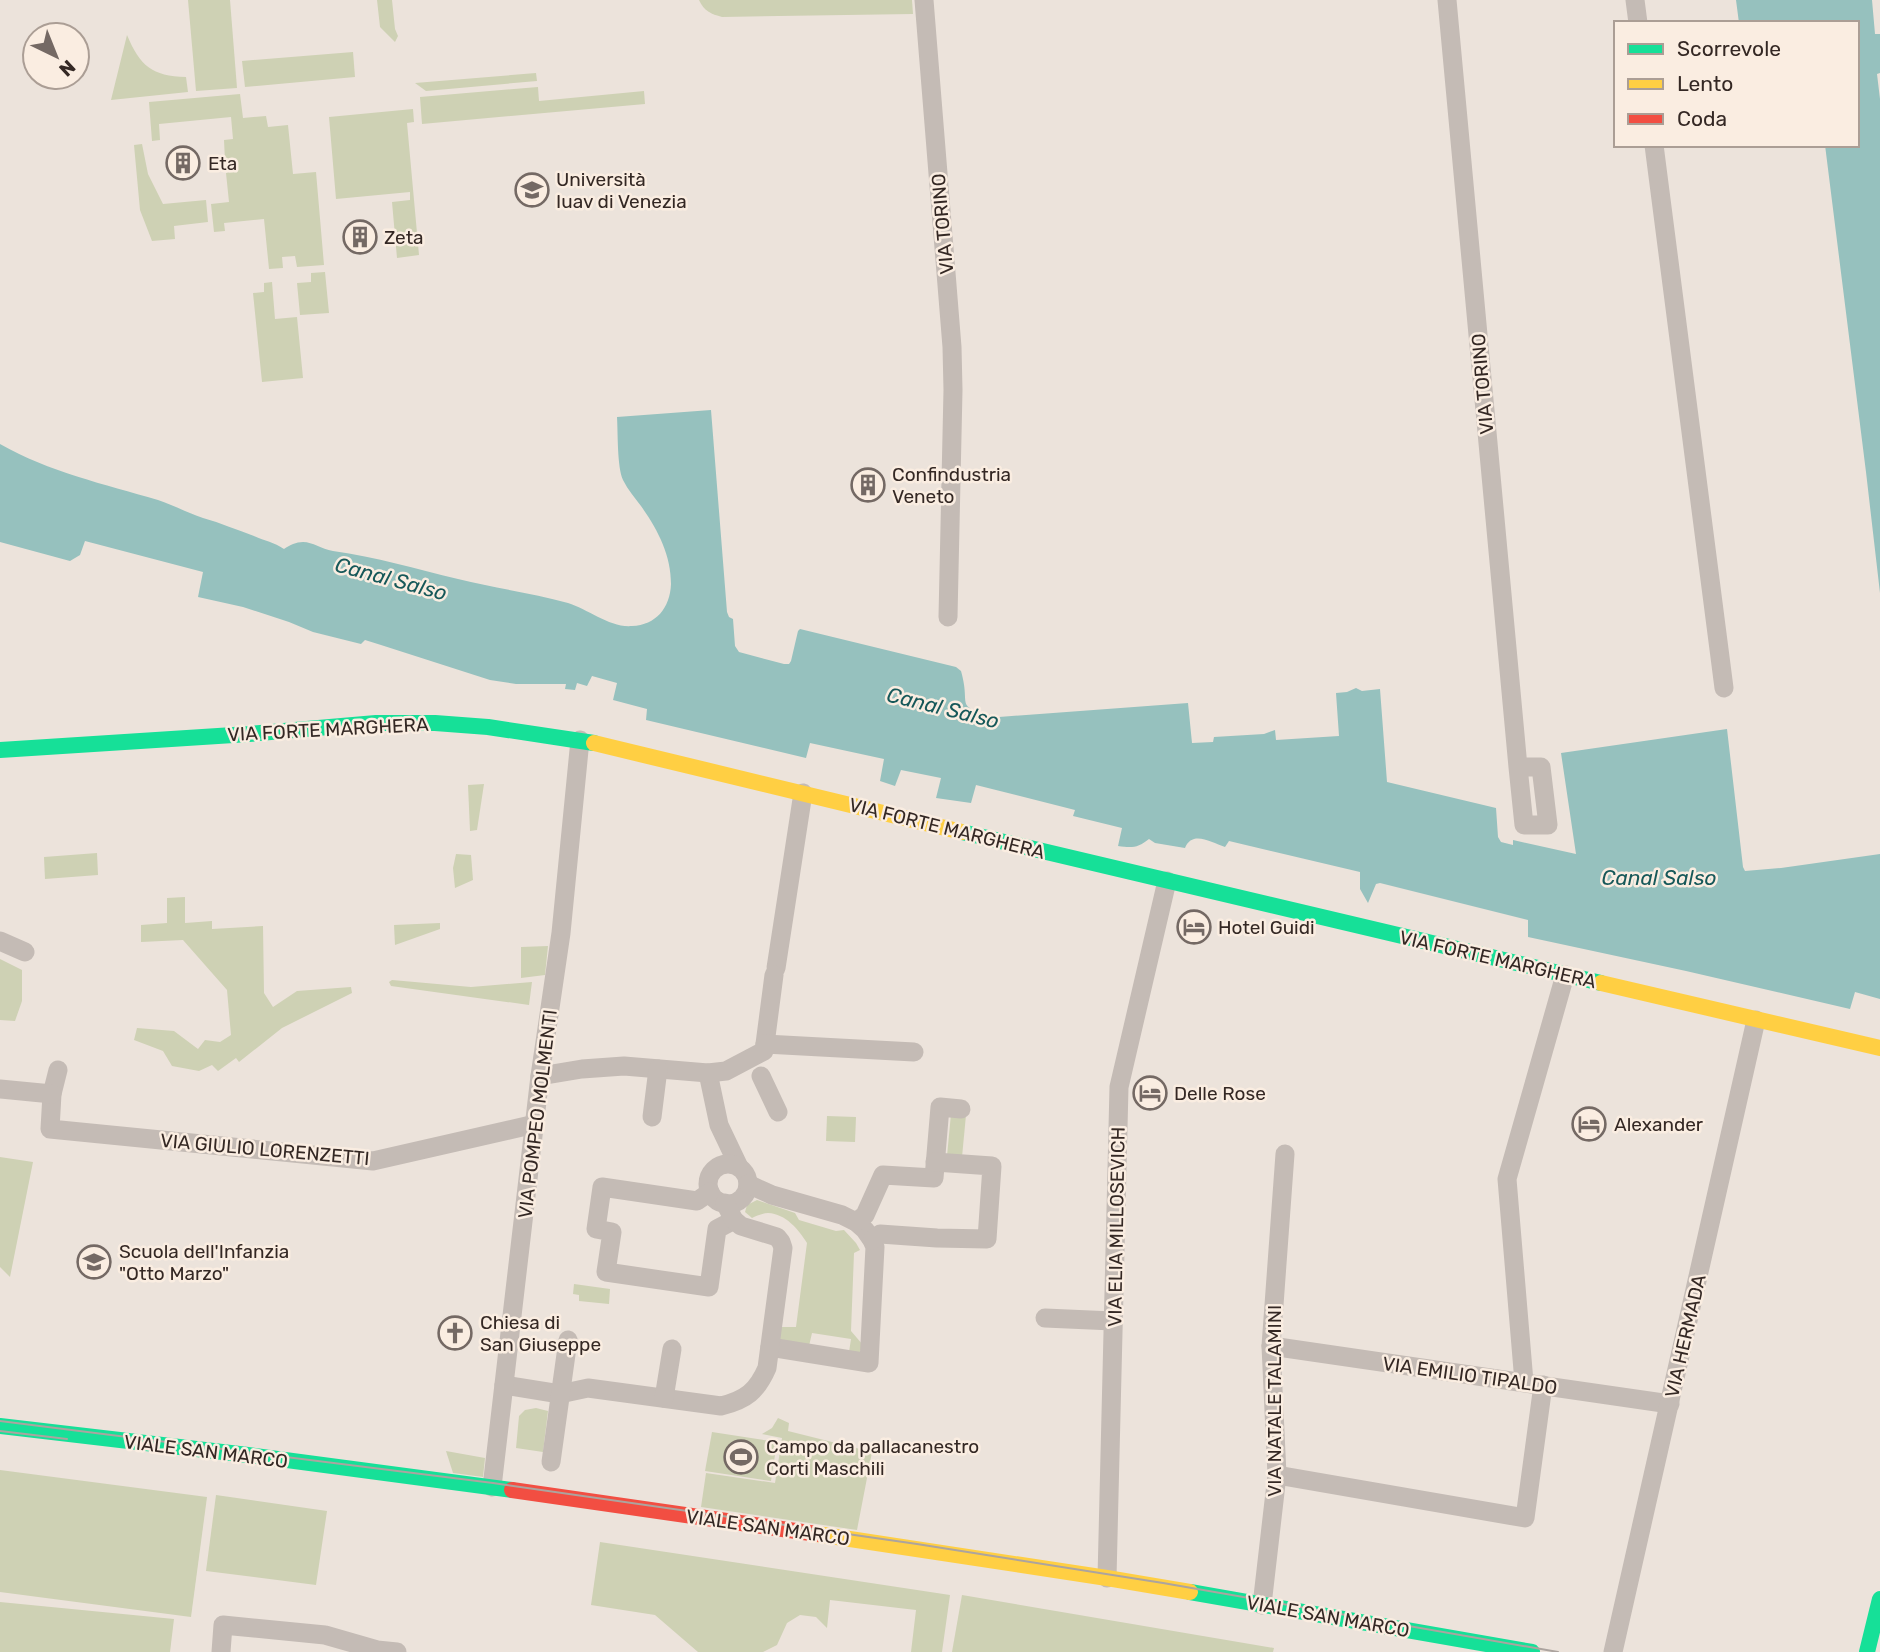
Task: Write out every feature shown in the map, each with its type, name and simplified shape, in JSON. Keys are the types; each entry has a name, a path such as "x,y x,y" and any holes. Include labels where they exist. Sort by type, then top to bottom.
{"street":[{"name":"VIA TORINO","path":"924,0 952,347 948,617"},
{"name":"VIA TORINO","path":"1447,0 1518,767"},
{"path":"1635,0 1638,21"},
{"path":"1654,147 1724,688"},
{"name":"VIA FORTE MARGHERA","path":"0,750 376,723 435,723 488,727 580,740 1880,1048"},
{"name":"VIA POMPEO MOLMENTI","path":"492,1487 540,1076 561,933 580,740"},
{"path":"540,1076 624,1066 708,1073 726,1070 764,1051 803,793"},
{"name":"VIA ELIA MILLOSEVICH","path":"1107,1578 1119,1087 1167,881"},
{"path":"0,941 25,953"},
{"path":"1278,1475 1525,1518 1534,1384 1507,1179 1564,975"},
{"name":"VIA HERMADA","path":"1614,1652 1756,1020"},
{"path":"765,1044 914,1052"},
{"path":"652,1117 658,1069"},
{"name":"VIA GIULIO LORENZETTI","path":"58,1070 52,1094 50,1129 373,1161 535,1124"},
{"path":"708,1073 719,1125 720,1197 709,1287 662,1280 606,1277 612,1232 596,1229 603,1183 697,1201 720,1197 732,1203 744,1196 744,1175 719,1125"},
{"path":"761,1076 778,1112"},
{"path":"0,1089 52,1094"},
{"path":"934,1170 940,1107 961,1109"},
{"name":"VIA NATALE TALAMINI","path":"1262,1605 1278,1475 1271,1346 1285,1154"},
{"path":"504,1385 560,1394 588,1388 722,1406 751,1394 767,1368 783,1248 777,1237 741,1226 720,1197 715,1168 727,1164 772,1195 842,1215 856,1222 865,1230 874,1247 869,1363 770,1348"},
{"path":"856,1222 865,1215 883,1175 986,1167 987,1239 880,1234 872,1240"},
{"path":"1045,1318 1113,1321"},
{"path":"551,1462 568,1340"},
{"name":"VIA EMILIO TIPALDO","path":"1271,1346 1670,1404"},
{"path":"664,1398 672,1349"},
{"name":"VIALE SAN MARCO","path":"0,1426 492,1487 1107,1578 1532,1652"},
{"path":"1867,1652 1880,1599"},
{"path":"221,1652 223,1625 325,1635 377,1650 397,1652"}],"green space":[{"path":"188,0 230,0 237,88 196,91"},
{"path":"377,0 392,0 398,36 395,42 380,27"},
{"path":"699,0 912,0 913,14 722,17 708,12"},
{"path":"127,35 142,62 149,67 164,74 186,77 188,92 111,100"},
{"path":"353,52 355,77 245,87 242,61"},
{"path":"536,73 537,81 426,91 415,83"},
{"path":"538,87 539,101 644,91 645,104 422,124 420,97"},
{"path":"240,94 243,118 266,116 268,127 288,125 293,174 316,172 324,265 297,267 295,256 282,257 283,268 269,269 264,219 224,223 225,231 214,232 211,204 229,202 226,173 237,171 236,161 225,161 224,140 233,139 231,117 159,124 160,140 152,141 149,102"},
{"path":"413,109 414,122 407,123 419,255 397,258 392,202 410,200 410,192 336,199 329,117"},
{"path":"142,144 148,174 163,204 206,200 208,222 174,226 175,239 152,241 140,210 134,145"},
{"path":"325,272 329,313 300,315 297,283 311,282 311,273"},
{"path":"272,282 275,319 297,317 303,378 262,382 253,293 264,292 264,283"},
{"path":"484,784 477,830 470,831 468,785"},
{"path":"97,853 98,875 45,879 44,857"},
{"path":"456,854 471,855 473,880 455,888 453,868"},
{"path":"185,897 185,923 212,921 212,929 263,926 264,993 273,1007 297,991 351,987 352,993 282,1028 239,1062 236,1058 218,1071 212,1065 199,1071 172,1066 163,1051 134,1040 137,1028 174,1031 198,1049 205,1040 220,1042 231,1035 227,990 183,940 141,942 141,925 167,923 167,898"},
{"path":"440,923 440,929 395,945 394,925"},
{"path":"548,946 545,975 521,978 521,947"},
{"path":"0,959 22,970 22,1001 15,1021 0,1020"},
{"path":"392,980 471,987 532,982 529,1005 391,986 389,982"},
{"path":"951,1114 966,1115 962,1157 947,1156"},
{"path":"827,1116 856,1117 855,1142 826,1141"},
{"path":"0,1157 33,1162 10,1277 0,1267"},
{"path":"757,1200 795,1213 799,1220 836,1231 844,1230 856,1243 860,1250 854,1253 851,1331 863,1345 860,1352 849,1352 851,1339 812,1333 809,1346 776,1342 777,1327 796,1327 807,1243 786,1219 780,1216 768,1213 752,1218 745,1212 747,1205"},
{"path":"574,1284 610,1289 609,1304 579,1301 579,1295 573,1294"},
{"path":"536,1408 548,1411 543,1452 516,1448 519,1416 525,1410"},
{"path":"778,1418 789,1423 788,1431 872,1452 857,1530 701,1507 706,1473 775,1483 782,1438 762,1434 772,1428"},
{"name":"Campo da pallacanestro Corti Maschili","path":"712,1432 777,1442 771,1481 705,1471"},
{"path":"446,1451 485,1458 483,1477 453,1473"},
{"path":"0,1470 207,1497 191,1617 0,1592"},
{"path":"216,1495 327,1511 316,1585 206,1571"},
{"path":"600,1542 950,1595 942,1652 911,1652 916,1610 830,1600 827,1628 816,1617 800,1615 787,1623 777,1645 763,1652 698,1652 655,1615 591,1605"},
{"path":"962,1595 1274,1648 1273,1652 952,1652"},
{"path":"0,1602 174,1619 170,1652 0,1652"}],"water":[{"path":"1736,0 1872,0 1875,34 1880,34 1880,73 1877,74 1880,99 1880,593 1825,147 1859,147 1859,21 1739,21"},
{"name":"Canal Salso","path":"711,410 727,612 733,619 735,646 739,652 789,664 800,629 956,667 961,671 966,704 974,710 999,717 1188,703 1192,743 1213,742 1214,737 1264,734 1275,730 1276,740 1339,736 1336,693 1356,688 1362,691 1380,689 1387,782 1496,808 1498,837 1501,842 1513,845 1513,840 1576,854 1561,753 1727,729 1745,871 1880,854 1880,999 1855,992 1850,1009 1528,937 1528,920 1380,883 1376,884 1368,903 1360,889 1360,872 1229,841 1225,847 1197,838 1185,848 1155,843 1149,839 1135,847 1118,846 1122,828 1073,816 1075,810 976,785 971,803 936,798 941,778 901,770 895,786 880,781 884,759 810,743 806,758 646,720 647,709 613,700 617,683 592,676 587,686 577,683 575,690 565,689 566,684 516,684 490,680 365,640 361,644 313,632 243,607 198,597 203,572 85,541 80,555 70,561 0,542 0,444 57,470 158,500 284,549 295,543 307,542 329,550 568,603 624,626 641,625 655,619 665,608 670,593 670,573 658,534 623,480 617,417"}],"tram line":[{"path":"0,1421 493,1483 917,1544 1163,1583 1558,1652"},
{"path":"0,1431 67,1439"}],"traffic: fast":[{"path":"0,750 376,723 435,723 488,727 594,743"},
{"path":"962,832 1601,983"},
{"path":"0,1426 512,1490"},
{"path":"1190,1592 1532,1652"},
{"path":"1867,1652 1880,1599"}],"traffic: slow":[{"path":"594,743 962,832"},
{"path":"1601,983 1880,1048"},
{"path":"817,1534 1190,1592"}],"traffic: jam":[{"path":"512,1490 817,1534"}],"place":[{"name":"Eta","path":"183,163"},
{"name":"Università Iuav di Venezia","path":"532,190"},
{"name":"Zeta","path":"360,237"},
{"name":"Confindustria Veneto","path":"868,485"},
{"name":"Hotel Guidi","path":"1194,927"},
{"name":"Delle Rose","path":"1150,1093"},
{"name":"Alexander","path":"1589,1124"},
{"name":"Scuola dell'Infanzia \"Otto Marzo\"","path":"94,1262"},
{"name":"Chiesa di San Giuseppe","path":"455,1333"},
{"name":"Campo da pallacanestro Corti Maschili","path":"741,1457"}]}
